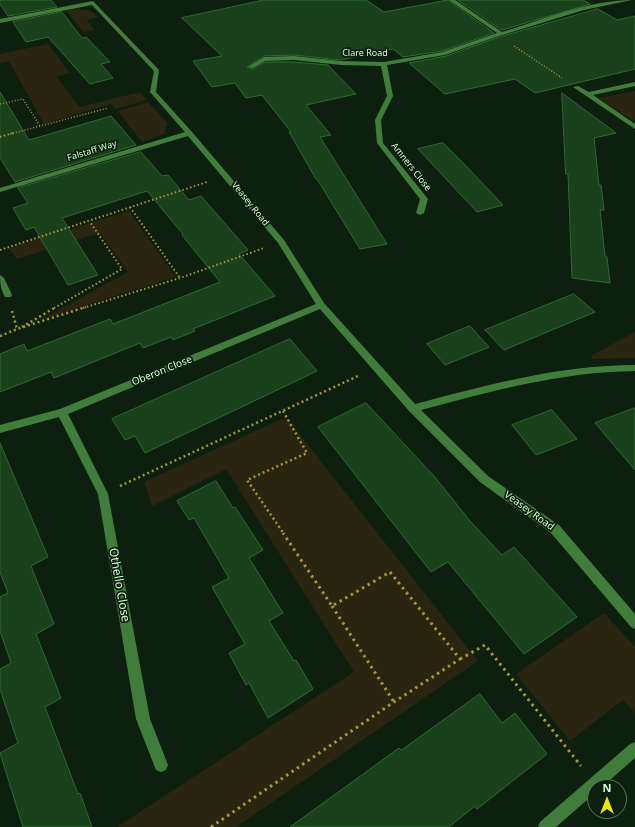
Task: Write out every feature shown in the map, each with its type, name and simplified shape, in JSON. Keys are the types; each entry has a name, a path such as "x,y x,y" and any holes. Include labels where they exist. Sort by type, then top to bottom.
{"street":[{"path":"452,0 499,34"},
{"name":"Clare Road","path":"251,68 264,59 294,58 341,63 384,64 443,54 499,34 583,9 629,0"},
{"name":"Veasey Road","path":"0,21 93,2 156,71 153,92 190,132 281,242 321,305 378,367 413,408 484,479 555,529 635,623"},
{"name":"Amners Close","path":"384,64 390,96 378,120 380,143 424,199 420,213"},
{"path":"588,94 635,84"},
{"path":"576,87 635,127"},
{"name":"Falstaff Way","path":"0,190 190,132"},
{"path":"0,278 8,295"},
{"name":"Oberon Close","path":"0,429 62,412 321,305"},
{"path":"413,408 548,375 619,367 635,368"},
{"name":"Othello Close","path":"62,412 103,494 142,719 161,765"},
{"path":"601,779 635,749"},
{"path":"545,827 587,791"}],"path":[{"path":"499,34 576,87"},
{"path":"0,104 23,99 40,126"},
{"path":"0,137 108,108"},
{"path":"0,250 90,222 130,207 226,176"},
{"path":"130,207 180,278"},
{"path":"17,329 122,270 90,222"},
{"path":"0,336 17,329 180,278 281,242"},
{"path":"103,494 378,367"},
{"path":"283,411 307,452 247,480 332,606 394,702"},
{"path":"332,606 390,572 460,659"},
{"path":"211,827 394,702 460,659 485,645 591,779"}],"shaded area":[{"path":"66,10 89,10 99,17 87,20 94,30 83,32"},
{"path":"48,44 70,73 57,77 79,107 140,92 147,100 115,109 111,104 44,124 9,61 0,63 0,54"},
{"path":"635,91 635,122 598,98"},
{"path":"148,102 167,123 164,134 142,142 118,111"},
{"path":"129,211 176,277 40,320 128,272 100,233 17,259 9,248"},
{"path":"635,332 635,358 592,359 592,355"},
{"path":"286,417 478,661 236,827 117,827 354,672 226,469 152,506 144,482"},
{"path":"604,613 635,647 635,713 623,700 570,741 516,674"}],"building":[{"path":"0,0 51,0 57,7 8,16 0,4"},
{"path":"264,0 366,0 384,12 448,0 494,33 442,51 403,57 393,49 341,60 294,55 264,56 247,67 253,69 265,62 294,62 328,65 356,94 306,105 331,135 320,137 387,244 360,249 316,179 289,132 291,132 262,95 246,98 235,83 212,87 193,61 222,56 182,18"},
{"path":"458,0 583,0 590,4 502,30"},
{"path":"598,9 617,20 635,16 635,69 535,93 515,79 445,94 409,63 446,56 499,37"},
{"path":"62,12 82,38 86,37 110,62 101,64 113,78 90,84 48,37 26,42 13,22"},
{"path":"0,92 29,140 111,116 136,145 15,182 0,158"},
{"path":"562,93 616,133 594,138 599,185 601,185 604,210 600,210 605,256 607,257 610,283 572,278 568,174 566,174"},
{"path":"443,143 503,205 477,212 418,149"},
{"path":"141,152 162,176 168,175 189,200 201,196 248,250 239,254 275,296 193,329 195,331 173,340 171,337 143,348 140,343 54,378 51,372 0,392 0,354 24,344 27,351 110,319 113,324 220,282 147,191 62,218 98,275 68,285 34,227 26,230 13,208 28,203 18,188"},
{"path":"574,294 595,312 504,350 485,330"},
{"path":"470,326 489,347 445,365 427,344"},
{"path":"290,339 317,371 145,453 135,436 125,440 112,419"},
{"path":"366,403 434,476 470,521 502,555 514,547 577,617 524,654 448,562 431,572 318,427"},
{"path":"635,408 635,470 595,423"},
{"path":"552,410 577,439 536,455 512,425"},
{"path":"0,443 48,557 31,566 54,624 36,634 61,698 45,707 78,794 80,793 92,827 23,827 0,753 18,743 0,689 0,669 11,663 0,631 0,597 8,593 0,572"},
{"path":"216,481 263,550 249,558 283,613 269,621 294,661 296,660 313,689 268,718 249,683 246,685 229,653 245,644 212,587 229,578 194,518 189,520 177,501"},
{"path":"480,694 502,723 515,713 547,754 477,809 475,806 449,827 290,827 399,748 401,750"}]}
